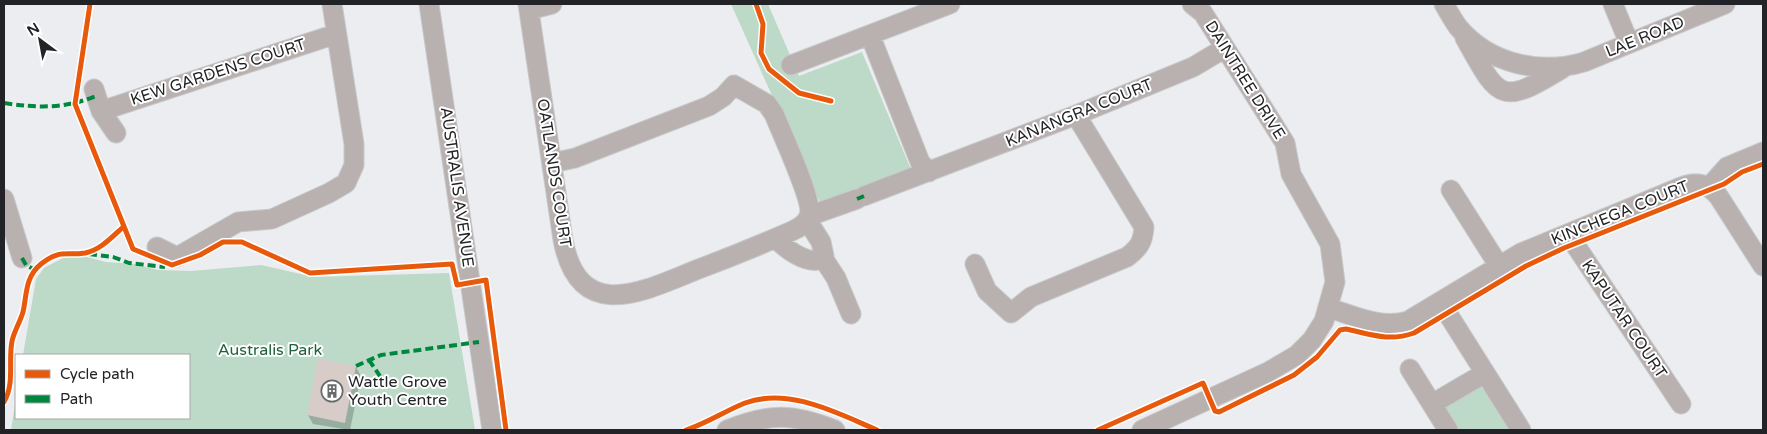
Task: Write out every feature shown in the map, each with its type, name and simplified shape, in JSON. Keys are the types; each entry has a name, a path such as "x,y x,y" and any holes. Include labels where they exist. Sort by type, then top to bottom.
{"street":[{"path":"157,247 177,257 238,222 272,219 329,193 346,183 354,165 354,144 332,4"},
{"name":"AUSTRALIS AVENUE","path":"429,4 492,430"},
{"path":"529,7 552,4"},
{"path":"792,65 950,4"},
{"name":"DAINTREE DRIVE","path":"1142,430 1288,361 1312,340 1329,308 1335,282 1330,244 1290,174 1286,143 1202,13 1192,4"},
{"name":"LAE ROAD","path":"1444,4 1487,78 1495,87 1507,92 1520,92 1533,87 1563,68 1725,4"},
{"path":"1613,4 1629,43"},
{"name":"OATLANDS COURT","path":"529,7 568,261 585,284 602,293 621,296 639,293 776,238 799,228 808,218 860,197"},
{"name":"LAE ROAD","path":"1458,26 1482,47 1509,61 1537,67 1563,68"},
{"name":"KEW GARDENS COURT","path":"101,111 336,34"},
{"path":"870,35 920,162 929,172"},
{"name":"KANANGRA COURT","path":"860,197 1076,115 1194,67 1225,48"},
{"path":"552,163 575,158 709,106 734,85 767,104 774,114 808,198 808,218 825,252 822,258"},
{"path":"94,88 101,111 116,133"},
{"path":"975,264 987,291 1011,313 1031,298 1127,257 1138,249 1143,239 1144,227 1076,115"},
{"path":"1709,187 1727,167 1763,152"},
{"name":"KINCHEGA COURT","path":"1329,308 1374,323 1399,324 1418,317 1521,254 1689,184 1696,183 1709,187 1719,196 1763,266"},
{"path":"1451,190 1499,266"},
{"path":"4,200 9,232 22,258"},
{"name":"KAPUTAR COURT","path":"1568,234 1681,404"},
{"path":"776,238 786,248 811,260 822,258"},
{"path":"822,258 836,278 851,314"},
{"path":"1440,303 1521,430"},
{"path":"1410,369 1448,430"},
{"path":"1432,404 1485,373"},
{"path":"727,430 760,418 782,416 807,419 835,430"}],"green space":[{"path":"731,4 768,4 799,76 862,52 912,172 821,205"},
{"name":"Australis Park","path":"65,257 86,257 106,262 134,264 158,270 191,271 261,265 314,277 449,273 475,430 11,430 15,404 15,419 190,419 190,354 23,354 36,279 44,268"},
{"path":"1485,373 1521,430 1449,430 1432,404"}],"building":[{"name":"Wattle Grove Youth Centre","path":"318,359 356,366 345,423 307,415"}],"marked path":[{"path":"4,103 50,106 72,103 96,96"},
{"path":"857,199 864,196"},
{"path":"89,254 113,257 129,263 165,267"},
{"path":"22,258 26,265 35,270"},
{"path":"356,366 381,355 479,342"},
{"path":"369,360 382,379"}],"cycle path":[{"path":"90,4 75,104 133,249 172,265 200,255 223,242 242,242 310,273 452,264 457,285 486,280 506,430"},
{"path":"756,4 763,24 761,53 769,69 799,93 831,101"},
{"path":"1098,430 1203,383 1215,411 1219,412 1294,375 1317,357 1340,330 1346,329 1388,337 1405,336 1414,333 1526,266 1564,248 1724,184 1742,172 1763,164"},
{"path":"4,402 10,380 12,341 23,312 29,280 32,274 41,264 53,256 85,253 96,249 122,228"},
{"path":"686,430 745,403 779,398 813,404 877,430"}],"place":[{"name":"Wattle Grove Youth Centre","path":"332,391"}]}
